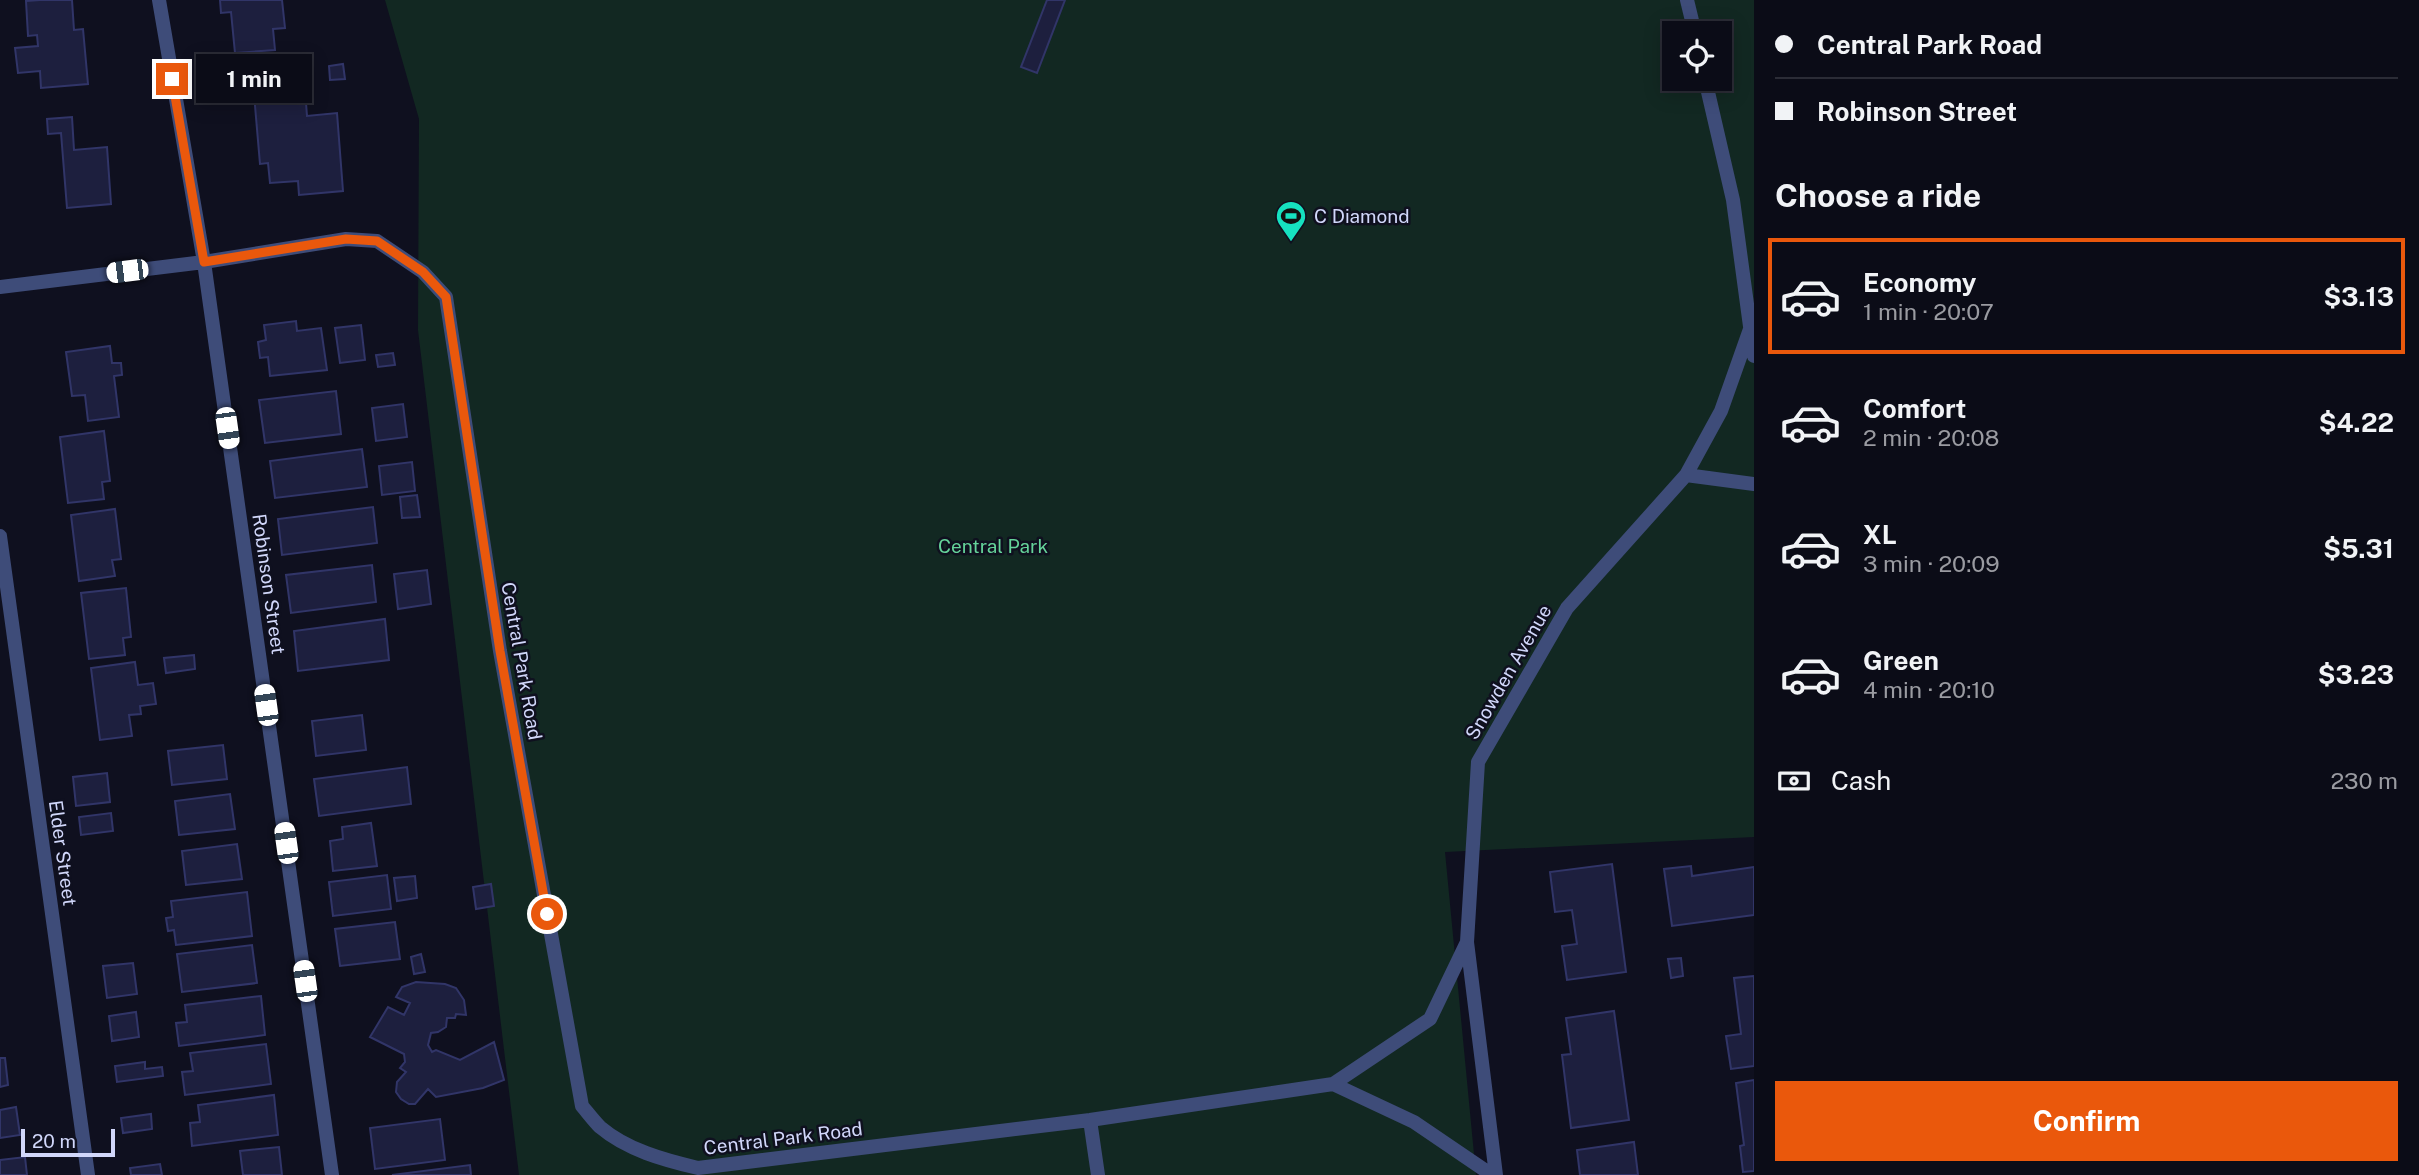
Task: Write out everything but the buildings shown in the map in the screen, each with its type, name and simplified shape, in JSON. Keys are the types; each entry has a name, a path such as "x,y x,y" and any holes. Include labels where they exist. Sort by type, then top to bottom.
{"street":[{"name":"Robinson Street","path":"159,0 204,262 332,1175"},
{"path":"1687,0 1692,21"},
{"path":"1708,91 1733,200 1754,356"},
{"name":"Central Park Road","path":"204,262 346,239 377,241 423,272 446,297 500,651 582,1106 601,1127 631,1146 698,1171 1090,1120 1333,1084 1430,1019 1467,942"},
{"path":"0,287 204,262"},
{"name":"Snowden Avenue","path":"1494,1175 1467,942 1478,762 1567,608 1686,475 1721,411 1750,329"},
{"path":"1686,475 1754,484"},
{"name":"Elder Street","path":"0,536 88,1175"},
{"name":"Snowden Avenue","path":"1333,1084 1414,1122 1494,1175"},
{"path":"1090,1120 1098,1175"}],"green space":[{"name":"Central Park","path":"385,0 1754,0 1754,837 1445,852 1476,1175 519,1175 418,330 419,119"}],"place":[{"name":"C Diamond","path":"1291,243"}],"route":[{"path":"172,79 204,262 346,239 377,241 423,272 446,297 500,651 547,914"}]}
